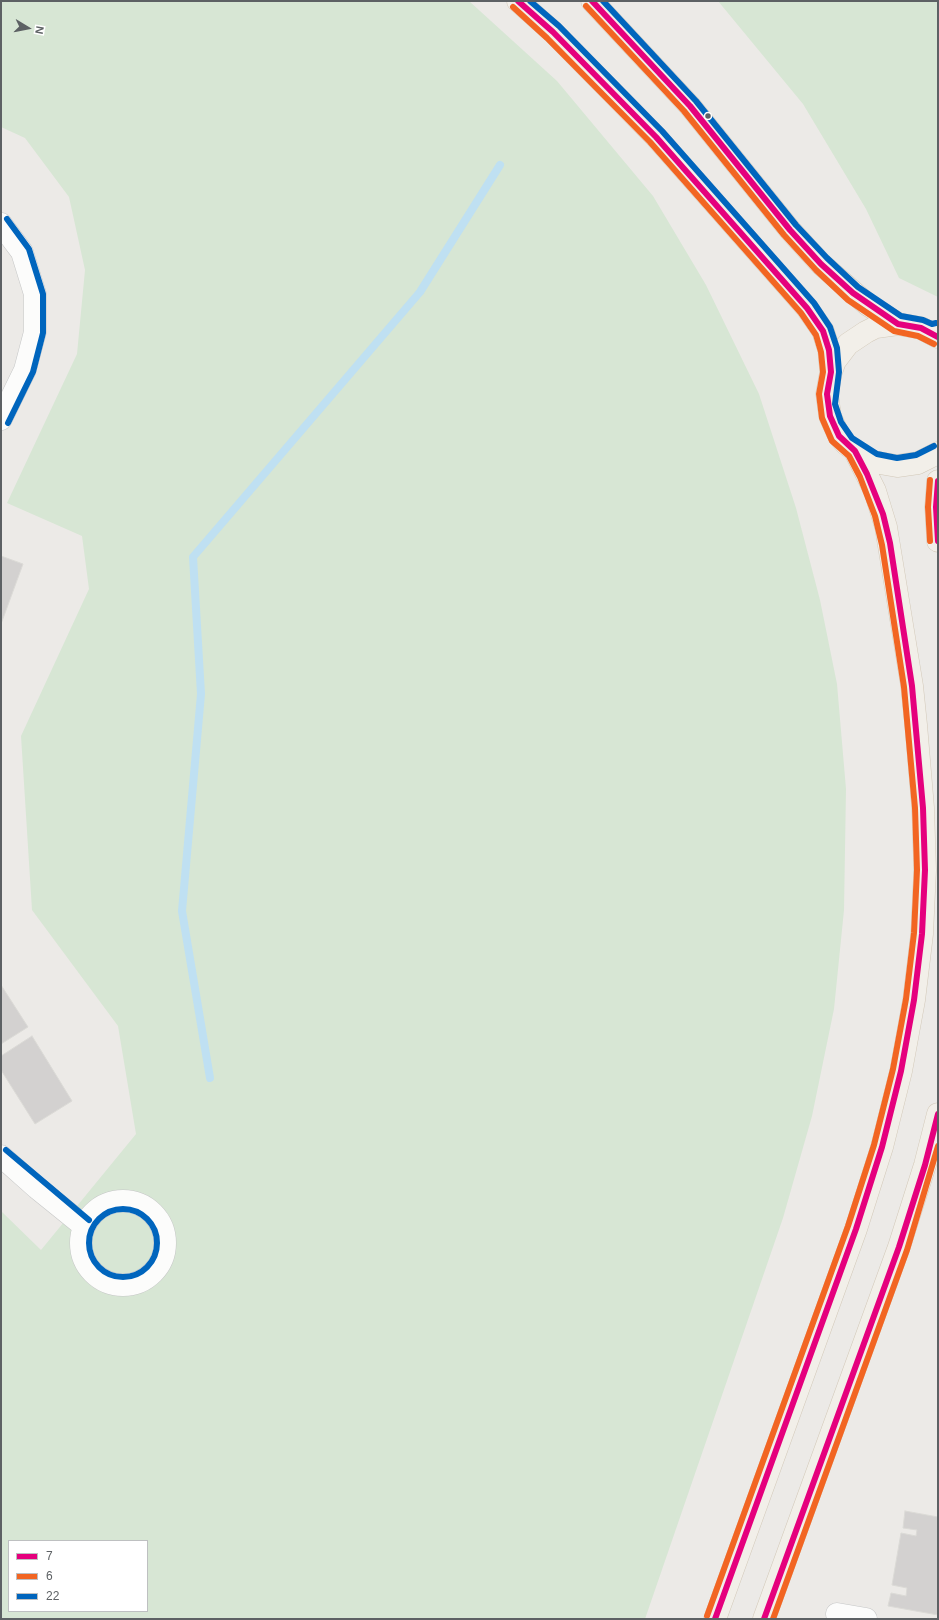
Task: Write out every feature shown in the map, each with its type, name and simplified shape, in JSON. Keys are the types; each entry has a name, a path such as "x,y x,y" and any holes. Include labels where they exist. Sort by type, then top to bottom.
{"main road":[{"path":"518,1 553,32 656,137 807,308 823,331 829,350 831,372 827,394 830,416 839,436 855,451 874,462 897,466 918,462 938,453"},
{"path":"592,1 690,106 790,230 821,264 868,305 898,324"},
{"path":"831,372 841,352 857,337 876,327 898,324 921,328 936,334"},
{"path":"715,1619 858,1222 882,1148 901,1071 915,993 922,934 925,870 923,808 915,717 886,527 875,491 855,451"},
{"path":"938,481 936,508 938,541"},
{"path":"764,1619 899,1247 925,1165 938,1114"}],"street":[{"path":"1,224 22,252 35,294 35,332 25,370 1,419"},
{"path":"1,1156 37,1188 84,1226"},
{"path":"837,1614 866,1619"}],"green space":[{"path":"1,1 469,1 557,81 653,196 706,285 759,394 796,508 820,600 837,684 846,789 844,910 834,1009 812,1116 783,1218 645,1619 1,1619 1,1211 41,1250 136,1134 118,1026 32,910 21,736 89,589 82,536 7,503 77,354 85,270 69,197 25,138 1,127"},
{"path":"718,1 938,1 938,297 899,278 866,209 803,104"}],"building":[{"path":"1,556 23,564 1,624"},
{"path":"1,985 28,1027 1,1044"},
{"path":"32,1036 72,1101 35,1124 1,1070 1,1056"},
{"path":"905,1511 938,1517 938,1615 888,1606 891,1593 906,1596 907,1588 892,1585 901,1533 916,1536 917,1530 903,1528"}],"waterway":[{"path":"210,1078 182,911 201,694 193,557 420,292 500,165"}],"transit line":[{"name":"7","path":"518,1 553,32 656,137 807,308 823,331 829,350 831,372 827,394 830,416 839,436 855,451 867,474 883,514 890,543 912,686 923,808 925,870 922,934 914,1000 901,1071 882,1147 856,1229 715,1619"},
{"name":"22","path":"530,1 559,26 662,131 814,303 830,327 837,348 839,372 835,404 841,422 852,438 877,454 897,458 916,455 934,446"},
{"name":"7","path":"592,1 690,106 790,230 821,264 853,293 898,324 921,328 938,337"},
{"name":"22","path":"603,1 696,101 796,225 827,258 858,287 901,316 923,320 932,324 936,323"},
{"name":"6","path":"586,6 684,111 784,235 816,270 848,300 894,331 918,336 934,344"},
{"name":"6","path":"513,7 547,38 650,142 801,313 816,335 821,352 823,372 819,394 822,418 832,441 849,456 860,477 875,516 882,545 904,687 915,808 917,870 914,933 906,999 893,1069 874,1145 848,1226 707,1616"},
{"name":"22","path":"7,219 29,249 43,294 43,333 33,372 8,423"},
{"name":"6","path":"930,480 928,507 930,541"},
{"name":"7","path":"938,481 936,507 938,541"},
{"name":"7","path":"764,1619 899,1247 925,1165 938,1114"},
{"name":"6","path":"773,1619 907,1250 938,1146"},
{"name":"22","path":"6,1150 89,1220"},
{"name":"22","path":"123,1209 136,1211 147,1219 155,1230 157,1243 155,1256 147,1267 136,1275 123,1277 110,1275 99,1267 91,1256 89,1243 91,1230 99,1219 110,1211 123,1209"}]}
